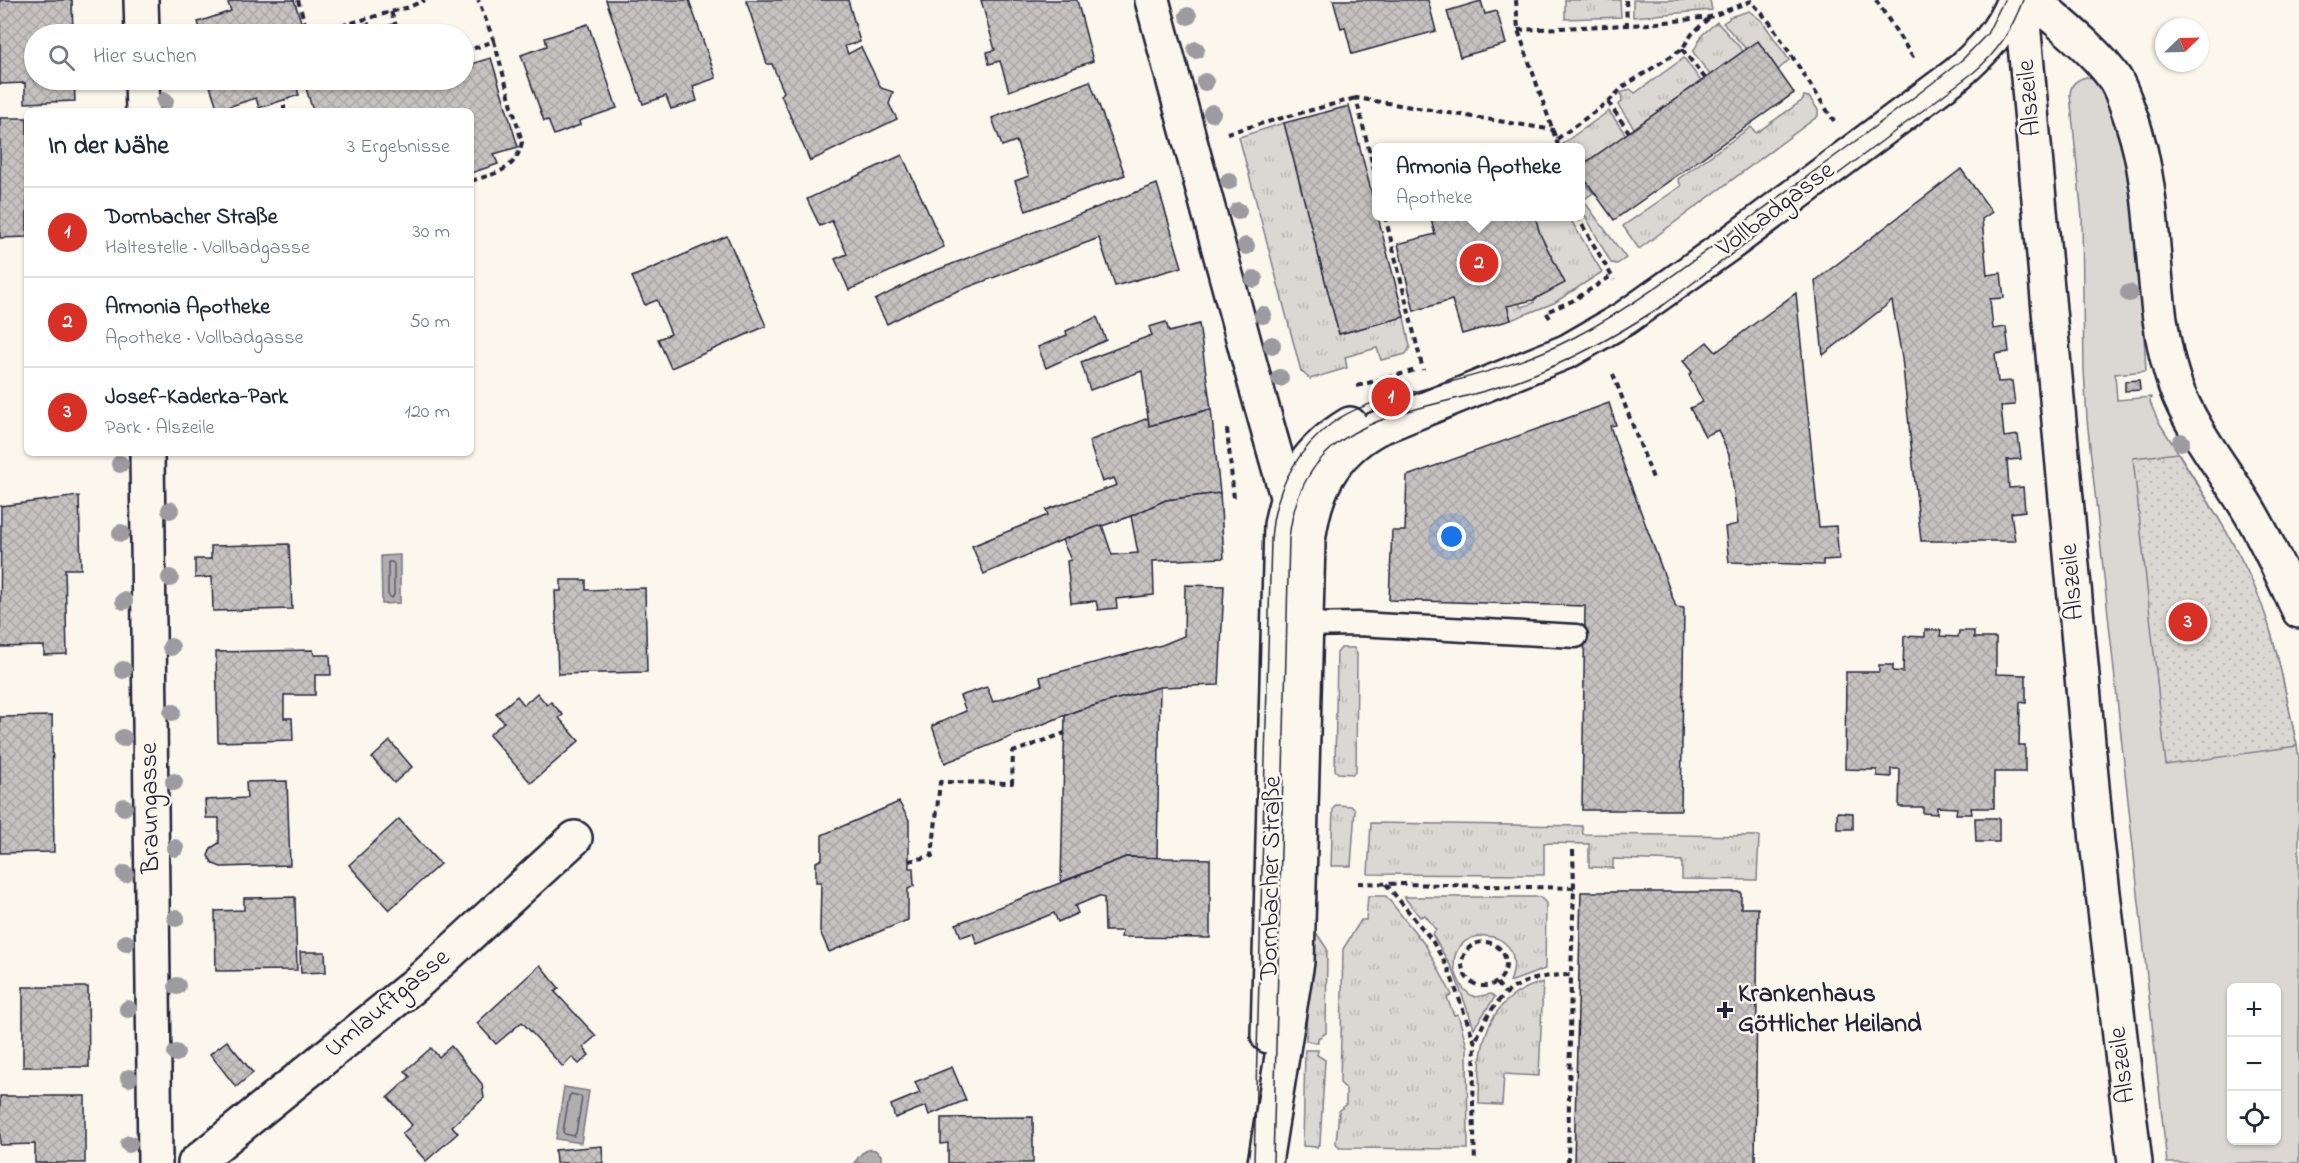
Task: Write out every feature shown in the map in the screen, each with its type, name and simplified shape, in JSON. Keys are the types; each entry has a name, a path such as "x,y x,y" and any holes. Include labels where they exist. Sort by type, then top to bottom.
{"street":[{"path":"141,0 142,24"},
{"name":"Dornbacher Straße","path":"1152,0 1287,495 1279,547 1265,1163"},
{"name":"Vollbadgasse","path":"1335,462 1353,444 1376,429 1568,351 1625,318 1680,281 1958,74 1986,48 2004,24 2014,0"},
{"name":"Alszeile","path":"2021,0 2097,842 2135,1163"},
{"name":"Alszeile","path":"2034,0 2103,64 2116,81 2125,99 2139,140 2145,170 2161,329 2175,383 2186,413 2251,514 2299,611"},
{"path":"142,90 143,108"},
{"name":"Vollbadgasse","path":"1287,495 1317,449 1332,435 1360,418 1393,405 1503,376"},
{"name":"Braungasse","path":"147,456 155,1163"},
{"name":"Dornbacher Straße","path":"1265,1163 1297,962 1310,524 1323,484 1335,462"},
{"name":"Umlauftgasse","path":"195,1163 418,982 575,838"}],"lane":[{"path":"1306,625 1358,624 1576,636"}],"path":[{"path":"298,0 306,24"},
{"path":"347,24 425,0"},
{"path":"474,180 505,170 519,156 522,142 494,41 478,0"},
{"path":"1516,0 1518,30 1558,143"},
{"path":"1626,0 1627,25"},
{"path":"1518,30 1627,25 1710,17 1751,0 1758,0"},
{"path":"1751,0 1771,24 1854,152"},
{"path":"1876,0 1880,7"},
{"path":"391,12 395,24"},
{"path":"1557,139 1608,102 1623,87 1682,49 1692,34 1710,17"},
{"path":"474,48 494,41"},
{"path":"1682,49 1705,78"},
{"path":"1356,98 1372,162"},
{"path":"1190,143 1356,98 1554,130"},
{"path":"284,100 284,108"},
{"path":"1608,102 1629,132"},
{"path":"1386,221 1424,374"},
{"path":"1613,375 1653,481"},
{"path":"1226,419 1234,499"},
{"path":"909,861 932,856 940,782 1012,783 1013,752 1065,733"},
{"path":"1568,1163 1574,888 1572,850"},
{"path":"1358,883 1574,888"},
{"path":"1385,884 1431,939 1448,969 1475,1043"},
{"path":"1483,942 1491,943 1502,951 1506,965 1502,978 1497,983 1483,986 1469,981 1462,968 1462,960 1469,947 1483,942"},
{"path":"1475,1163 1473,1104 1475,1043 1483,1023 1505,993 1536,978 1548,975 1571,975"},
{"path":"1497,983 1505,993"}],"green space":[{"path":"1565,0 1620,0 1621,17 1565,19"},
{"path":"1633,0 1710,0 1712,10 1633,17"},
{"path":"1749,11 1762,21 1789,60 1778,70 1758,42 1746,49 1723,23 1729,17"},
{"path":"1717,22 1743,51 1710,75 1693,52 1703,34"},
{"path":"1684,58 1701,81 1634,128 1618,105 1622,102 1621,93 1630,89 1635,93"},
{"path":"2086,77 2103,89 2116,119 2126,160 2133,209 2139,260 2146,371 2115,374 2117,400 2151,397 2150,402 2157,419 2212,507 2249,575 2271,634 2297,746 2299,757 2299,1163 2167,1163 2087,419 2082,218 2070,94 2077,81"},
{"path":"1804,96 1809,97 1818,110 1818,116 1639,249 1623,226 1681,186 1678,179 1751,127 1756,133 1803,100"},
{"path":"1609,111 1626,135 1585,163 1585,143 1563,143"},
{"path":"1284,123 1339,334 1404,317 1410,347 1406,354 1381,360 1377,348 1345,357 1347,368 1310,379 1301,371 1239,137"},
{"path":"1585,183 1593,193 1585,199"},
{"path":"1585,203 1626,258 1617,264 1611,263 1585,215"},
{"path":"1536,221 1571,221 1602,272 1554,303 1511,320 1507,306 1519,303 1521,307 1534,303 1540,234"},
{"path":"2178,453 2211,506 2252,580 2277,654 2297,746 2166,765 2133,458"},
{"path":"1341,648 1354,648 1357,654 1356,771 1353,774 1338,773 1335,770 1337,653"},
{"path":"1336,805 1351,806 1355,810 1351,866 1331,866 1333,809"},
{"path":"1371,823 1582,826 1583,834 1759,836 1757,880 1682,879 1682,861 1613,859 1613,868 1589,867 1589,844 1544,843 1544,875 1368,874"},
{"path":"1368,896 1386,896 1426,946 1452,995 1447,998 1454,1015 1458,1014 1467,1047 1468,1149 1339,1148 1336,1143 1339,1111 1346,1105 1346,1089 1340,1083 1343,949 1361,920 1366,920"},
{"path":"1404,897 1540,897 1546,903 1545,969 1510,982 1514,962 1509,947 1498,939 1485,936 1471,938 1460,946 1454,959 1457,976 1463,988 1475,997 1491,994 1495,997 1474,1028 1453,970 1432,934 1436,930 1425,915 1420,917"},
{"path":"1309,926 1312,926 1327,949 1326,1033 1318,1038 1318,1042 1306,1041"},
{"path":"1543,982 1539,1076 1504,1074 1502,1105 1479,1104 1480,1065 1488,1029 1496,1014 1507,1001 1522,990"},
{"path":"1305,1050 1318,1050 1317,1055 1325,1060 1320,1143 1317,1147 1303,1146"}],"water":[{"path":"400,555 400,603 382,604 381,556"},
{"path":"564,1087 589,1091 581,1143 556,1139"},
{"path":"869,1149 881,1155 881,1163 854,1163 862,1153"}],"building":[{"path":"0,0 72,0 73,24 24,24 24,83 0,84"},
{"path":"237,0 294,0 302,24 199,24 198,22 231,11 228,3"},
{"path":"606,0 689,0 716,78 693,86 697,101 671,109 666,96 643,104"},
{"path":"746,0 848,0 860,42 845,46 848,54 861,47 881,88 893,92 889,104 897,119 810,161 781,95 784,92 772,64 767,64"},
{"path":"981,0 1077,0 1093,61 1009,91 1000,61 989,64 987,52 995,50"},
{"path":"1333,0 1428,0 1436,31 1352,54 1345,27 1341,28"},
{"path":"1481,1 1485,14 1497,11 1506,44 1460,57 1447,11"},
{"path":"588,24 617,108 579,121 580,125 554,135 548,120 544,121 521,55 547,46 545,38"},
{"path":"1758,41 1794,93 1614,220 1585,180 1585,163"},
{"path":"491,58 518,147 494,154 498,164 474,172 474,108 312,108 307,90 474,90 474,63"},
{"path":"1090,81 1125,175 1026,211 1015,181 1029,176 1016,141 1002,146 992,118"},
{"path":"25,90 74,90 75,101 25,103"},
{"path":"211,90 298,90 299,95 259,108 256,98 217,108"},
{"path":"1349,106 1372,194 1372,221 1379,221 1404,317 1339,334 1284,123"},
{"path":"0,118 24,118 24,237 0,238"},
{"path":"902,155 944,247 849,290 835,259 847,254 832,221 820,226 807,199"},
{"path":"1961,169 1992,212 1982,219 1987,275 2001,273 2004,298 1990,299 1993,329 2006,327 2009,352 1995,354 1998,382 2012,381 2015,405 2001,406 2004,437 2018,435 2021,459 2007,460 2009,488 2023,487 2025,511 2011,513 2015,541 1921,541 1902,358 1892,301 1823,355 1815,281"},
{"path":"1157,184 1182,267 1115,286 1099,238 934,300 887,324 875,300 924,275"},
{"path":"1431,221 1536,221 1540,234 1565,283 1533,300 1507,306 1511,320 1462,334 1452,300 1414,311 1398,244 1435,234"},
{"path":"727,236 766,326 671,368 658,339 671,334 657,300 645,305 632,277"},
{"path":"1796,293 1819,527 1836,526 1839,559 1823,560 1823,565 1729,562 1725,527 1738,524 1729,455 1718,430 1705,436 1690,408 1703,402 1689,375 1692,372 1683,361 1707,342 1716,352"},
{"path":"1097,317 1106,340 1046,368 1038,347 1067,335 1066,331"},
{"path":"1166,322 1169,332 1199,324 1211,409 1149,426 1142,371 1090,390 1081,362 1152,335 1149,327"},
{"path":"2139,380 2140,390 2125,391 2125,381"},
{"path":"1609,403 1616,425 1610,426 1622,461 1676,607 1684,608 1681,810 1582,810 1585,606 1389,600 1392,531 1405,531 1407,476"},
{"path":"1211,409 1220,493 1166,500 1131,516 1062,540 984,574 972,546 1048,515 1046,510 1117,485 1114,478 1102,482 1089,441 1148,418 1149,426"},
{"path":"1220,493 1224,558 1153,561 1154,595 1116,599 1117,608 1098,610 1096,601 1071,603 1067,561 1071,560 1062,540 1102,525 1112,555 1138,553 1131,516 1166,500"},
{"path":"79,496 81,569 65,569 67,654 44,655 44,646 0,647 1,506"},
{"path":"289,544 292,609 213,611 212,577 195,578 195,559 211,559 211,546"},
{"path":"561,580 586,580 586,590 645,588 647,672 558,674 555,591 561,591"},
{"path":"1185,585 1224,586 1219,685 1160,687 1076,711 945,763 932,726 966,711 960,696 987,687 993,702 1042,685 1040,677 1162,645 1184,636"},
{"path":"1925,630 1941,630 1940,636 1958,637 1959,631 1974,631 1974,638 1996,638 1996,674 2026,675 2026,703 2020,702 2019,745 2025,745 2025,772 1994,772 1994,808 1971,808 1972,814 1956,814 1957,808 1937,807 1937,814 1923,813 1923,807 1899,807 1900,769 1891,769 1891,777 1877,776 1877,770 1845,769 1846,672 1879,672 1879,665 1893,665 1893,671 1903,672 1904,636 1925,637"},
{"path":"313,650 314,655 330,655 331,675 315,675 315,695 284,695 284,718 292,718 293,740 218,742 216,652"},
{"path":"1160,687 1157,858 1126,857 1061,882 1065,716"},
{"path":"537,693 547,705 551,702 563,715 559,718 579,741 531,783 489,735 504,722 496,714 517,696 524,705"},
{"path":"52,716 54,852 0,853 0,717"},
{"path":"390,741 412,767 394,783 372,758"},
{"path":"287,781 290,865 221,867 213,864 208,856 211,848 219,843 219,818 206,818 205,800 247,798 246,782"},
{"path":"899,802 909,820 909,868 913,868 914,886 908,889 908,920 829,952 820,931 821,882 816,882 816,862 822,859 822,835"},
{"path":"1837,812 1853,813 1853,829 1837,829"},
{"path":"1975,818 1999,818 1999,842 1976,842"},
{"path":"399,819 440,864 389,910 349,865"},
{"path":"1126,857 1210,859 1210,938 1121,937 1122,931 1105,931 1104,898 1099,896 1075,906 1078,913 1058,922 1054,913 977,944 973,933 961,937 956,924"},
{"path":"1581,892 1741,892 1741,908 1758,908 1755,1163 1574,1163"},
{"path":"295,897 297,970 216,971 215,911 244,910 244,898"},
{"path":"300,952 325,952 326,972 301,973"},
{"path":"540,965 559,988 555,992 596,1036 583,1047 589,1055 579,1064 572,1057 563,1067 522,1022 496,1044 477,1023"},
{"path":"23,987 88,987 89,1067 23,1067"},
{"path":"227,1041 253,1073 236,1087 210,1054"},
{"path":"451,1046 482,1084 484,1098 452,1126 458,1133 426,1161 402,1134 412,1125 388,1097 410,1077 405,1071 431,1048 439,1057"},
{"path":"952,1067 966,1100 929,1115 926,1106 895,1118 891,1105 920,1093 915,1082"},
{"path":"0,1096 85,1096 85,1163 35,1163 35,1144 0,1145"},
{"path":"1033,1117 1033,1163 948,1163 948,1143 941,1144 941,1118"},
{"path":"602,1146 603,1163 556,1163 555,1150"}],"tram line":[{"path":"1254,1163 1271,540 1281,490 1296,461 1331,424 1353,411 1520,361 1556,347 1622,310 1692,262 1963,59 1987,34 2004,0"},
{"path":"1273,1163 1289,538 1299,495 1317,463 1342,440 1372,424 1536,374 1593,347 1665,304 1974,72 2003,39 2023,0"}],"place":[{"name":"Armonia Apotheke","path":"1479,263"},
{"name":"Dornbacher Straße","path":"1391,397"},
{"name":"Josef-Kaderka-Park","path":"2188,622"},
{"name":"Krankenhaus Göttlicher Heiland","path":"1725,1010"}]}
